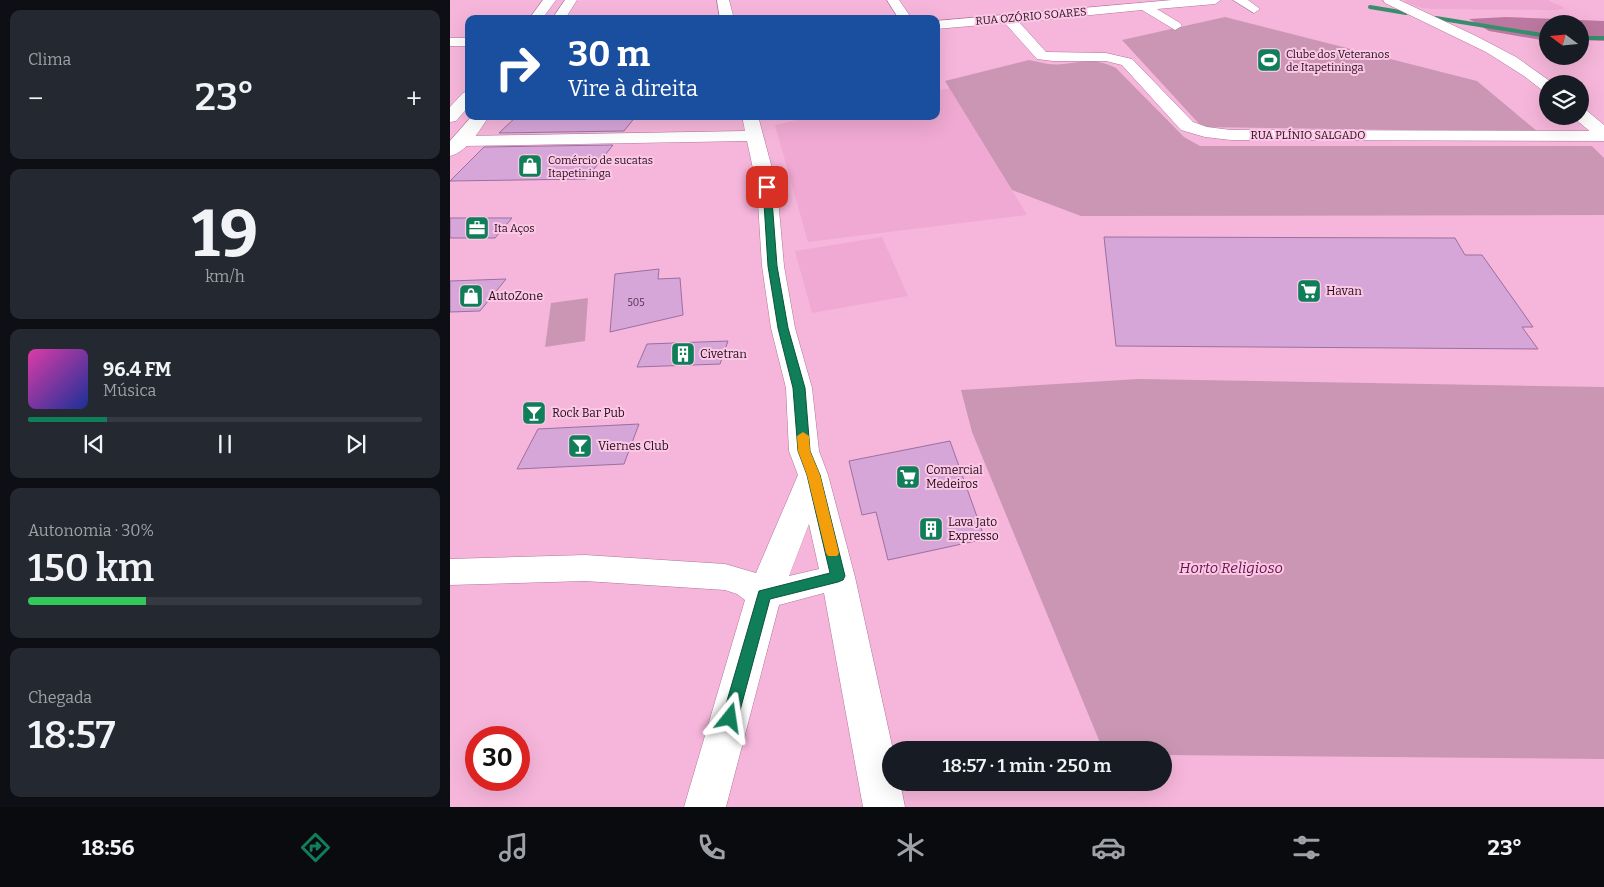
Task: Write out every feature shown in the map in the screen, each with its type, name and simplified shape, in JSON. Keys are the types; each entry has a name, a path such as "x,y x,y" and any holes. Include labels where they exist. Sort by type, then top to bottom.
{"street":[{"path":"538,15 550,0"},
{"path":"561,15 571,0"},
{"path":"723,0 726,15"},
{"path":"893,0 903,15"},
{"path":"1071,0 1086,11"},
{"name":"RUA OZÓRIO SOARES","path":"940,25 1215,0"},
{"path":"1239,0 1254,9"},
{"path":"1389,0 1494,49 1539,79"},
{"path":"1144,6 1175,26"},
{"name":"RUA PLÍNIO SALGADO","path":"1009,19 1042,56 1055,58 1113,57 1127,62 1187,126 1205,132 1231,135 1604,135"},
{"path":"450,42 465,42"},
{"path":"450,117 465,100"},
{"path":"454,144 477,120"},
{"path":"1589,122 1604,135"},
{"path":"454,144 752,126 767,187 773,266 783,328 799,388 804,451 814,475 838,576 884,807"},
{"path":"705,807 764,595 814,475"},
{"path":"450,572 585,568 725,577 749,584 764,595"},
{"path":"764,595 838,576"}],"shaded area":[{"path":"1405,0 1548,0 1563,7 1563,9 1433,9 1422,8 1405,2"},
{"path":"1506,17 1539,18 1539,40 1489,31 1469,19"},
{"path":"1589,20 1604,21 1604,41 1589,40"},
{"path":"950,88 1027,215 808,242 775,125 797,120 940,120 940,90"},
{"path":"882,237 908,296 812,313 795,251"}],"green space":[{"name":"Clube dos Veteranos de Itapetininga","path":"1225,17 1477,81 1538,132 1202,127 1122,40"},
{"path":"1029,60 1048,64 1089,61 1116,68 1184,137 1200,146 1592,146 1604,158 1604,215 1081,216 1012,190 945,81"},
{"path":"588,298 585,341 545,347 551,303"},
{"name":"Horto Religioso","path":"1138,379 1604,387 1604,759 1172,755 1172,741 1099,741 972,432 961,390"}],"building":[{"path":"513,120 633,120 624,131 499,133"},
{"name":"Comércio de sucatas Itapetininga","path":"613,145 586,179 450,181 484,147"},
{"name":"Ita Aços","path":"450,218 512,218 495,238 450,238"},
{"name":"Havan","path":"1104,237 1455,238 1465,255 1482,255 1533,327 1522,327 1538,349 1116,346"},
{"path":"659,269 658,279 680,278 683,315 610,332 615,274"},
{"name":"AutoZone","path":"506,279 480,311 450,312 450,281"},
{"name":"Civetran","path":"728,341 720,364 637,367 647,344"},
{"name":"Viernes Club","path":"639,424 624,464 517,469 538,429"},
{"path":"950,441 985,539 888,560 876,512 862,515 849,461"}],"waterway":[{"path":"1370,7 1406,13"},
{"path":"1436,18 1539,35"},
{"path":"1589,38 1604,38"}],"slow traffic":[{"path":"803,436 804,451 814,475 832,553"}],"place":[{"name":"Clube dos Veteranos de Itapetininga","path":"1269,60"},
{"name":"Comércio de sucatas Itapetininga","path":"530,166"},
{"name":"Ita Aços","path":"477,228"},
{"name":"Havan","path":"1309,291"},
{"name":"AutoZone","path":"471,296"},
{"name":"Civetran","path":"683,354"},
{"name":"Rock Bar Pub","path":"534,413"},
{"name":"Viernes Club","path":"580,446"},
{"name":"Comercial Medeiros","path":"908,477"},
{"name":"Lava Jato Expresso","path":"931,529"}],"route":[{"path":"730,718 764,595 838,576 814,475 804,451 799,388 783,328 773,266 767,187"}]}
